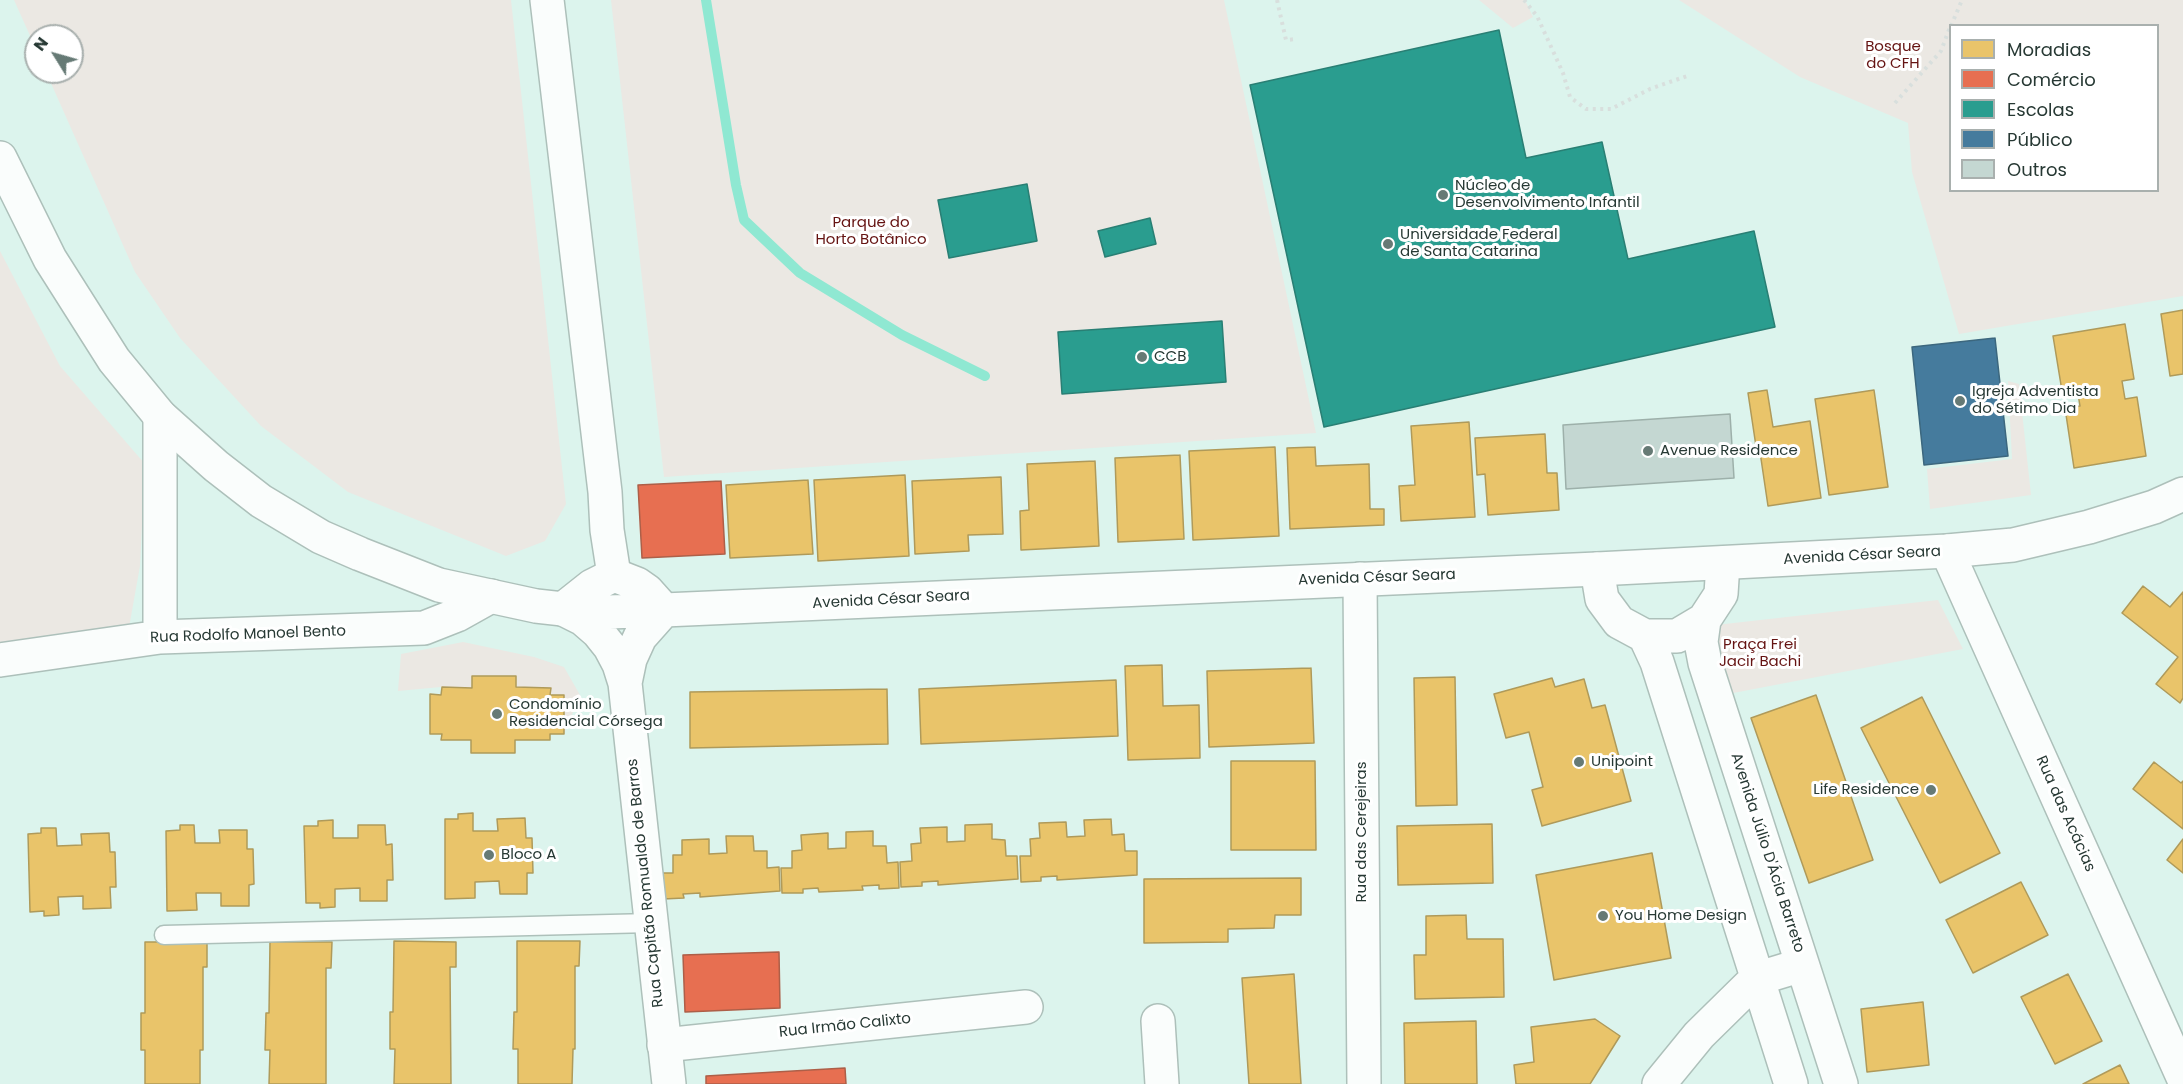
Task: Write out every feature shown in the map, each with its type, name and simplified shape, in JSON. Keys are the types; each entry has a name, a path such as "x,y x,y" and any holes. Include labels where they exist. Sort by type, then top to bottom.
{"street":[{"path":"548,0 605,492 607,530 614,575"},
{"path":"0,158 45,248 81,310 114,360 160,416 216,466 261,501 321,537 360,555 439,585 563,609 592,586 614,575 637,584 647,591 664,610"},
{"path":"160,416 160,637"},
{"name":"Avenida César Seara","path":"563,609 619,624 664,610 1597,569 1947,551 2013,544 2089,527 2154,507 2183,494"},
{"name":"Rua das Acácias","path":"1947,551 2183,1077"},
{"path":"1597,569 1602,598 1619,622 1645,636 1677,636 1704,620 1721,594 1723,563"},
{"name":"Rua das Cerejeiras","path":"1360,579 1364,1084"},
{"name":"Rua Rodolfo Manoel Bento","path":"0,660 160,637 423,628 458,615 491,596"},
{"name":"Rua Capitão Romualdo de Barros","path":"563,609 584,620 598,632 610,647 625,683 669,1084"},
{"name":"Rua Capitão Romualdo de Barros","path":"625,683 630,659 640,637 664,610"},
{"name":"Avenida Júlio D'Ácia Barreto","path":"1704,620 1701,642 1705,663 1841,1084"},
{"path":"1645,636 1657,662 1791,1084"},
{"path":"1659,1084 1699,1035 1756,979 1802,965"},
{"name":"Rua Irmão Calixto","path":"664,1045 1026,1006"},
{"path":"1158,1020 1162,1084"}],"lane":[{"path":"614,575 625,683"},
{"path":"164,935 651,923"}],"path":[{"path":"1277,0 1286,40 1297,39"},
{"path":"1524,0 1537,16 1563,73 1570,97 1586,109 1611,109 1650,89 1687,76"},
{"path":"1952,24 1962,0"},
{"path":"1895,103 1941,51 1949,31"}],"green space":[{"path":"14,0 511,0 566,504 545,541 506,556 348,492 261,426 180,338 135,272 51,84 84,84 84,24 25,24"},
{"name":"Parque do Horto Botânico","path":"611,0 1224,0 1316,433 664,477"},
{"path":"1479,0 1525,0 1533,17 1513,28"},
{"name":"Bosque do CFH","path":"1679,0 2183,0 2183,296 1959,334 1912,172 1908,123 1800,77"},
{"path":"0,251 60,366 145,464 140,566 128,633 0,656"},
{"path":"2008,381 2019,384 2031,495 1930,509 1927,469 2012,459"},
{"name":"Praça Frei Jacir Bachi","path":"1938,600 1963,649 1728,694 1707,626"},
{"path":"463,642 534,657 564,667 580,695 564,734 564,695 550,695 550,688 516,687 516,676 472,676 472,688 441,687 398,691 401,654"}],"building: Moradias":[{"path":"2183,310 2183,374 2170,376 2161,314"},
{"path":"2125,324 2134,379 2122,381 2125,399 2137,397 2146,456 2074,468 2065,408 2080,406 2077,388 2062,391 2053,336"},
{"path":"1767,390 1773,427 1810,421 1821,498 1768,506 1748,393"},
{"path":"1874,390 1888,487 1829,495 1815,399"},
{"path":"1469,422 1475,517 1401,521 1399,486 1415,485 1411,426"},
{"path":"1545,434 1547,473 1557,473 1559,510 1488,515 1485,474 1477,475 1475,438"},
{"path":"1275,447 1279,536 1193,540 1189,451"},
{"path":"1315,447 1316,466 1369,464 1370,509 1384,509 1384,525 1290,529 1287,448"},
{"path":"1180,455 1184,539 1118,542 1115,458"},
{"path":"1095,461 1099,546 1021,550 1020,511 1029,510 1027,464"},
{"path":"905,475 909,556 818,561 814,480"},
{"path":"1001,477 1003,534 968,535 969,551 915,554 912,481"},
{"path":"808,480 813,554 730,558 726,485"},
{"path":"2143,586 2170,607 2183,592 2183,698 2180,703 2156,684 2178,657 2122,613"},
{"path":"1162,665 1163,706 1199,705 1200,758 1128,760 1125,666"},
{"path":"1311,668 1314,743 1209,747 1207,671"},
{"name":"Condomínio Residencial Córsega","path":"472,676 516,676 516,687 551,688 550,695 564,695 564,734 550,734 550,740 515,740 515,753 471,753 471,740 441,740 442,734 430,734 430,694 441,695 442,687 472,688"},
{"path":"1455,677 1457,805 1416,806 1414,678"},
{"name":"Unipoint","path":"1552,678 1555,687 1584,679 1592,708 1605,705 1631,801 1542,826 1532,790 1543,787 1529,732 1506,738 1494,694"},
{"path":"1116,680 1118,736 921,744 919,689"},
{"path":"887,689 888,744 690,748 690,692"},
{"path":"1816,695 1873,860 1809,883 1751,718"},
{"name":"Life Residence","path":"1922,697 2000,853 1940,883 1861,728"},
{"path":"1231,761 1315,761 1316,850 1231,850"},
{"path":"2154,762 2181,783 2183,781 2183,829 2133,789"},
{"name":"Bloco A","path":"473,813 473,831 498,831 497,819 525,818 526,838 532,838 533,873 527,873 527,894 500,894 499,881 475,882 475,898 445,899 445,819 458,819 458,814"},
{"path":"1111,819 1112,835 1124,834 1125,851 1137,851 1137,875 1057,880 1057,876 1041,877 1041,881 1021,882 1020,856 1031,856 1030,839 1040,838 1039,823 1066,822 1067,837 1085,836 1084,820"},
{"path":"333,820 333,838 358,838 358,825 385,825 386,845 392,844 393,880 387,880 387,901 360,901 360,888 335,889 335,907 320,908 320,903 306,903 304,826 318,826 318,821"},
{"path":"992,824 992,839 1005,840 1006,856 1017,856 1018,879 938,885 938,881 922,882 922,886 901,887 900,862 912,861 911,844 921,843 920,828 947,827 947,842 965,841 965,825"},
{"path":"1492,824 1493,883 1398,885 1397,826"},
{"path":"180,825 194,825 195,843 220,843 219,830 247,830 247,849 253,849 254,884 249,885 249,906 221,906 221,893 196,893 197,910 167,911 166,831 180,830"},
{"path":"41,828 56,828 57,846 82,845 81,834 109,833 110,852 115,852 116,887 110,887 111,908 83,909 83,896 58,897 59,915 44,916 44,911 30,912 28,834 41,833"},
{"path":"873,831 873,846 886,846 887,863 898,862 899,888 879,889 879,885 862,886 863,890 819,892 818,888 803,889 803,893 782,893 781,868 792,868 792,851 802,850 801,835 828,833 828,849 846,848 846,832"},
{"path":"726,836 753,836 754,851 767,851 767,868 779,867 780,891 700,897 700,893 683,894 684,898 663,899 662,873 673,873 673,855 682,855 682,840 709,839 709,854 727,853"},
{"path":"2183,839 2183,873 2167,860"},
{"name":"You Home Design","path":"1652,853 1671,958 1554,980 1536,875"},
{"path":"1301,878 1301,915 1275,915 1274,928 1228,929 1228,942 1144,943 1144,879"},
{"path":"2021,882 2048,935 1973,973 1946,920"},
{"path":"1466,915 1467,939 1503,939 1504,997 1415,999 1414,955 1426,955 1426,916"},
{"path":"394,941 456,942 456,967 450,967 451,1084 394,1084 395,1049 390,1049 390,1012 393,1012"},
{"path":"517,941 580,941 579,966 575,966 575,1049 573,1049 572,1084 518,1084 518,1049 513,1049 514,1012 517,1012"},
{"path":"145,942 207,942 207,967 203,967 203,1050 200,1050 200,1084 145,1084 145,1050 141,1050 141,1013 145,1013"},
{"path":"270,942 332,942 331,968 326,968 326,1084 269,1084 270,1050 265,1050 266,1013 269,1013"},
{"path":"1294,974 1301,1084 1249,1084 1242,978"},
{"path":"2068,974 2102,1041 2055,1064 2021,997"},
{"path":"1923,1002 1929,1065 1867,1072 1861,1009"},
{"path":"1595,1019 1620,1036 1590,1084 1516,1084 1514,1065 1534,1062 1531,1027"},
{"path":"1476,1021 1477,1084 1405,1084 1404,1023"},
{"path":"2120,1065 2129,1084 2083,1084"}],"building: Comércio":[{"path":"721,481 725,554 642,558 638,485"},
{"path":"779,952 780,1008 685,1012 683,955"},
{"path":"845,1068 846,1084 706,1084 706,1076"}],"building: Escolas":[{"name":"Núcleo de Desenvolvimento Infantil","path":"1499,30 1526,158 1602,142 1628,259 1754,231 1775,327 1324,427 1250,85"},
{"path":"1027,184 1037,241 949,258 938,200"},
{"path":"1150,218 1156,244 1105,257 1098,231"},
{"name":"CCB","path":"1222,321 1226,382 1062,394 1058,332"}],"building: Público":[{"name":"Igreja Adventista do Sétimo Dia","path":"1995,338 2008,456 1924,465 1912,347"}],"building: Outros":[{"name":"Avenue Residence","path":"1730,414 1734,478 1566,489 1563,425"}],"waterway":[{"path":"706,0 736,185 744,220 800,273 902,335 985,376"}],"place":[{"name":"Núcleo de Desenvolvimento Infantil","path":"1443,195"},
{"name":"Universidade Federal de Santa Catarina","path":"1388,244"},
{"name":"CCB","path":"1142,357"},
{"name":"Igreja Adventista do Sétimo Dia","path":"1960,401"},
{"name":"Avenue Residence","path":"1648,451"},
{"name":"Condomínio Residencial Córsega","path":"497,714"},
{"name":"Unipoint","path":"1579,762"},
{"name":"Life Residence","path":"1931,790"},
{"name":"Bloco A","path":"489,855"},
{"name":"You Home Design","path":"1603,916"}]}
